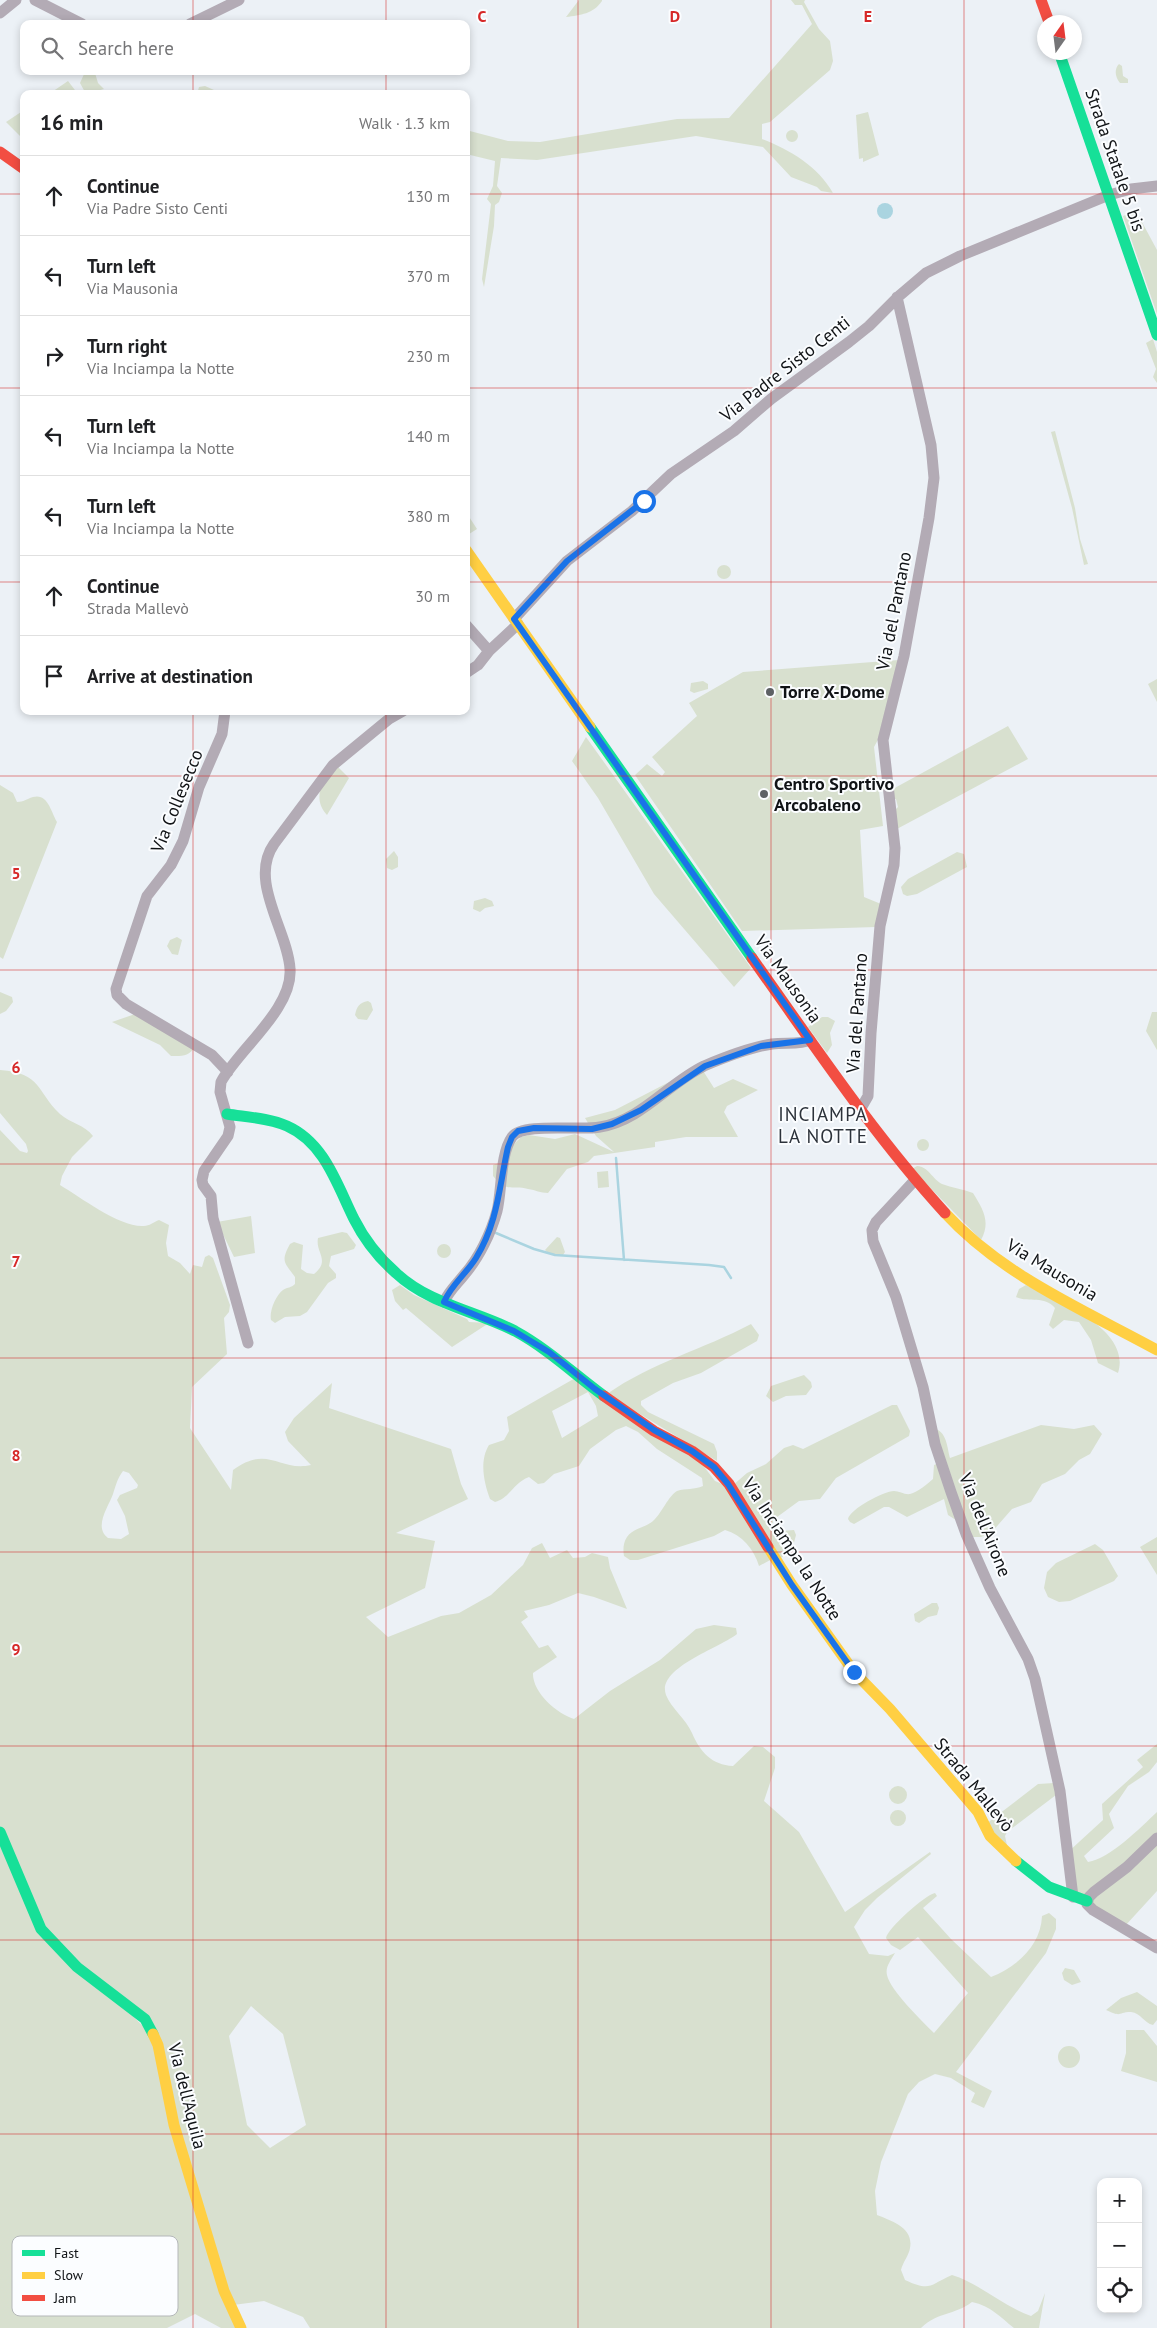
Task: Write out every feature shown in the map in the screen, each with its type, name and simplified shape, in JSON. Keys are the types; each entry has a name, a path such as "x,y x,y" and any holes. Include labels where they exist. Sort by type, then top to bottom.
{"main road":[{"path":"1042,0 1047,15"},
{"name":"Strada Statale 5 bis","path":"1062,60 1157,335"},
{"path":"0,152 20,166"},
{"name":"Via Mausonia","path":"470,556 810,1040 860,1110 915,1180 948,1216 1003,1264 1026,1279 1157,1350"},
{"name":"Via Inciampa la Notte","path":"227,1114 286,1126 306,1139 326,1160 355,1221 369,1243 396,1274 429,1296 514,1331 549,1352 595,1389 647,1425 692,1451 714,1467 728,1484 792,1585 832,1642"},
{"name":"Strada Mallevò","path":"832,1642 854,1672 890,1709 978,1812 990,1836 1014,1860 1049,1887 1087,1901"},
{"name":"Via dell'Aquila","path":"0,1832 41,1929 77,1967 145,2019 158,2045 174,2125 224,2291 241,2328"}],"street":[{"path":"0,13 16,0"},
{"path":"35,0 74,20"},
{"path":"198,20 239,0"},
{"name":"Via Padre Sisto Centi","path":"470,670 482,661 577,552 632,511 680,466 738,428 771,399 856,336 897,297 926,273 938,266 1109,195 1131,188 1157,186"},
{"name":"Via del Pantano","path":"860,1110 868,1096 880,926 894,865 895,848 883,740 904,656 929,518 934,478 931,445 897,297"},
{"path":"470,630 489,651"},
{"name":"Via Collesecco","path":"224,715 222,734 200,787 183,842 171,865 147,896 116,989 117,995 126,1004 212,1055 228,1072"},
{"path":"248,1343 213,1218 211,1196 203,1185 202,1180 204,1171 228,1136 230,1127 220,1089 222,1080 262,1032 285,994 289,982 290,961 269,898 266,872 269,853 333,765 396,715"},
{"path":"444,1302 451,1289 476,1258 490,1230 497,1211 508,1147 512,1137 518,1131 534,1128 592,1129 612,1124 641,1110 705,1066 761,1046 810,1040"},
{"name":"Via dell'Airone","path":"915,1180 876,1222 872,1230 873,1241 896,1297 923,1387 935,1444 966,1534 990,1588 1028,1659 1035,1679 1060,1792 1072,1897"},
{"path":"1157,1838 1127,1867 1094,1892 1087,1901 1093,1910 1157,1948"}],"green space":[{"path":"579,0 602,1 591,11 566,17"},
{"path":"791,0 805,0 804,2 819,29 830,41 833,61 830,70 770,122 762,124 762,139 783,148 802,160 820,175 833,193 821,191 817,187 791,177 763,147 696,136 537,160 501,158 497,186 502,193 499,202 495,205 494,226 484,287 482,279 491,204 487,199 493,186 495,161 470,155 470,131 508,141 540,142 677,119 729,118 812,24 802,5 795,5"},
{"path":"1119,64 1122,66 1123,76 1128,79 1128,83 1120,83 1117,78 1116,71"},
{"path":"84,75 96,75 98,83 104,89 84,90 80,83"},
{"path":"68,81 75,90 55,90"},
{"path":"205,86 214,90 198,90 199,87"},
{"path":"868,112 879,155 863,162 863,158 859,159 856,115"},
{"path":"20,113 20,136 6,122"},
{"path":"794,130 797,131 797,141 790,142 787,141 786,134 787,131"},
{"path":"1136,211 1157,250 1157,314 1123,216"},
{"path":"1153,339 1157,352 1157,383 1153,377 1156,369 1146,343"},
{"path":"1055,431 1075,508 1080,539 1088,564 1084,565 1072,508 1051,432"},
{"path":"470,518 477,529 470,533"},
{"path":"724,565 729,567 731,572 729,577 724,579 719,577 717,572 719,567"},
{"name":"Centro Sportivo Arcobaleno","path":"899,660 880,736 874,747 883,826 860,830 864,897 881,904 876,927 742,931 635,775 647,764 662,776 665,772 652,757 697,716 689,703 743,672"},
{"path":"1157,679 1157,702 1148,684"},
{"path":"703,681 708,684 708,689 694,693 690,691 691,683"},
{"path":"1008,726 1028,759 895,830 893,812 898,807 896,799 892,799 891,790"},
{"path":"586,737 751,968 734,987 654,894 598,798 572,761"},
{"path":"332,761 349,778 327,815 322,809 319,795 320,788"},
{"path":"0,785 13,793 17,802 33,797 42,798 48,804 57,822 3,959 0,957"},
{"path":"394,851 398,857 398,867 392,870 387,868 386,859"},
{"path":"957,852 964,854 967,867 917,894 907,896 903,894 901,887 908,879"},
{"path":"485,898 492,901 494,906 485,908 480,912 473,909 474,901"},
{"path":"177,937 182,940 178,955 172,954 167,946 170,940"},
{"path":"0,992 12,997 13,1002 6,1011 0,1014"},
{"path":"368,1001 371,1003 373,1010 367,1020 358,1019 355,1015 358,1007 360,1004"},
{"path":"1152,1012 1157,1012 1157,1050 1146,1031"},
{"path":"138,1013 196,1046 185,1055 171,1056 160,1045 112,1022"},
{"path":"822,1017 828,1017 835,1021 830,1033 832,1045 827,1053 808,1027"},
{"path":"700,1066 714,1088 733,1079 758,1090 727,1106 724,1112 738,1137 686,1137 655,1142 655,1147 594,1156 588,1162 567,1169 548,1193 506,1187 493,1176 493,1165 507,1160 511,1147 521,1137 529,1135 555,1139 575,1134 614,1152 596,1136 585,1118 615,1110"},
{"path":"0,1070 14,1072 31,1079 60,1114 86,1129 93,1136 72,1157 62,1176 60,1185 101,1211 124,1222 144,1226 159,1220 169,1225 166,1243 168,1256 180,1263 190,1274 193,1265 202,1267 205,1257 209,1255 213,1258 230,1305 229,1312 224,1318 227,1354 192,1387 190,1428 231,1490 233,1470 255,1459 273,1460 290,1465 311,1465 288,1441 285,1432 294,1418 332,1383 329,1408 451,1449 461,1484 468,1499 396,1533 435,1541 425,1588 366,1617 388,1637 441,1616 459,1613 491,1595 523,1565 532,1548 542,1543 550,1558 567,1550 573,1558 585,1557 592,1553 608,1557 610,1568 627,1609 578,1593 549,1605 524,1611 528,1617 521,1622 539,1648 548,1645 557,1657 533,1673 541,1695 553,1707 574,1719 610,1691 660,1660 696,1629 714,1625 736,1628 737,1634 729,1640 691,1660 670,1676 665,1685 668,1700 686,1723 703,1752 713,1760 733,1766 754,1746 763,1747 775,1757 775,1768 764,1801 799,1832 845,1912 930,1852 931,1854 877,1898 865,1910 854,1927 869,1954 888,1956 895,1953 887,1969 889,1981 907,2005 934,2033 968,1993 918,1937 900,1950 891,1945 886,1938 888,1933 908,1912 923,1899 935,1893 937,1896 923,1908 951,1939 991,1977 1001,1973 1026,1954 1041,1927 1042,1916 1049,1913 1056,1919 1056,1929 1046,1953 956,2072 992,2091 984,2108 971,2102 975,2093 951,2078 935,2074 919,2082 908,2094 881,2162 875,2191 877,2215 901,2226 909,2235 910,2248 901,2270 905,2280 920,2286 930,2286 952,2275 973,2284 1010,2307 1031,2316 1038,2311 1045,2293 1039,2328 1014,2328 990,2309 972,2302 959,2310 934,2319 921,2328 310,2328 303,2317 264,2301 233,2305 178,2125 161,2044 43,1927 0,1826 0,1130 20,1151 27,1153 28,1151 26,1144 0,1113","holes":["123,1471 129,1473 138,1485 137,1488 120,1495 117,1500 125,1516 129,1534 121,1539 108,1538 102,1528 103,1516","251,2006 283,2034 306,2125 270,2148 247,2125 229,2036"]},
{"path":"921,1139 925,1139 929,1145 925,1151 921,1151 917,1147 917,1143"},
{"path":"917,1166 928,1171 942,1184 973,1193 983,1210 986,1221 981,1240 912,1169"},
{"path":"608,1171 609,1187 598,1188 597,1172"},
{"path":"251,1216 255,1253 234,1257 217,1222"},
{"path":"342,1232 347,1233 356,1245 354,1249 331,1256 329,1266 336,1274 336,1278 328,1283 307,1312 300,1316 285,1317 275,1323 271,1320 272,1308 278,1296 283,1290 295,1284 295,1277 285,1262 285,1255 290,1244 294,1242 303,1245 301,1269 307,1273 314,1274 319,1269 322,1260 318,1238"},
{"path":"557,1237 560,1238 565,1252 563,1255 549,1254 545,1250"},
{"path":"441,1244 447,1244 451,1251 447,1258 441,1258 437,1254 437,1248"},
{"path":"400,1285 414,1295 467,1319 469,1322 489,1323 452,1347 406,1308 403,1310 395,1301 392,1290"},
{"path":"1026,1285 1072,1308 1089,1318 1103,1330 1114,1343 1119,1357 1118,1373 1098,1363 1091,1340 1079,1322 1064,1320 1053,1329 1049,1325 1055,1308 1051,1304 1042,1300 1016,1297 1019,1289"},
{"path":"751,1324 759,1335 757,1341 701,1373 673,1383 641,1401 641,1405 648,1412 714,1444 717,1452 717,1461 607,1394 641,1374"},
{"path":"804,1375 811,1382 812,1387 806,1395 786,1396 773,1402 766,1396 771,1386"},
{"path":"577,1377 692,1451 715,1481 727,1486 774,1558 759,1566 751,1548 737,1535 725,1530 714,1536 638,1560 630,1560 624,1556 624,1546 627,1537 632,1532 653,1521 674,1493 680,1490 703,1486 702,1478 657,1449 638,1432 626,1426 616,1430 590,1449 579,1466 554,1474 544,1483 538,1484 529,1477 495,1502 490,1499 483,1465 489,1445 504,1440 509,1431 507,1417","holes":["588,1392 596,1406 598,1416 562,1438 552,1411"]},
{"path":"892,1405 897,1405 910,1431 909,1436 836,1478 820,1499 799,1501 773,1520 773,1527 781,1531 794,1530 796,1535 792,1550 778,1560 732,1486 747,1473 766,1464 784,1448 793,1445 803,1449"},
{"path":"1041,1425 1074,1429 1094,1425 1102,1434 1090,1454 1079,1460 1065,1474 1042,1484 1031,1502 1012,1509 991,1533 981,1537 969,1537 933,1428 944,1436 950,1458"},
{"path":"939,1463 959,1522 948,1515 944,1499 907,1517 889,1507 884,1507 854,1524 848,1519 855,1510 883,1494 894,1491 910,1494 919,1490 933,1479 934,1465"},
{"path":"1157,1537 1157,1575 1140,1547"},
{"path":"1095,1544 1103,1550 1118,1576 1114,1581 1070,1601 1059,1602 1048,1597 1044,1588 1047,1572 1056,1563"},
{"path":"932,1603 937,1603 939,1608 937,1615 928,1617 919,1623 915,1621 914,1614"},
{"path":"1157,1744 1157,1762 1149,1772 1128,1786 1109,1814 1114,1828 1084,1856 1088,1862 1106,1855 1125,1842 1157,1812 1157,1891 1125,1926 1074,1896 1067,1853 1103,1820 1102,1804 1143,1767 1137,1760"},
{"path":"1054,1783 1056,1795 1007,1832 1005,1836 1008,1850 986,1824 1038,1784"},
{"path":"898,1786 904,1789 907,1795 904,1801 898,1804 892,1801 889,1795 892,1789"},
{"path":"898,1810 906,1818 898,1826 890,1818"},
{"path":"0,1838 38,1931 142,2021 155,2046 238,2328 221,2328 195,2314 167,2328 0,2328"},
{"path":"1065,1968 1074,1970 1081,1982 1072,1985 1064,1980 1062,1973"},
{"path":"1137,1992 1157,2006 1157,2020 1153,2025 1131,2012 1118,2014 1106,2010 1121,1998"},
{"path":"1126,2030 1144,2030 1157,2046 1157,2082 1121,2071 1126,2053"},
{"path":"1069,2046 1077,2049 1080,2057 1077,2065 1069,2068 1061,2065 1058,2057 1061,2049"}],"water":[{"path":"882,203 888,203 893,208 891,217 882,219 877,214 877,208"}],"waterway":[{"path":"616,1158 624,1260"},
{"path":"496,1233 534,1249 555,1255 709,1265 724,1267 731,1278"}],"traffic: fast":[{"path":"1062,60 1157,335"},
{"path":"590,727 752,958"},
{"path":"227,1114 273,1121 300,1133 311,1143 328,1166 367,1241 396,1273 409,1284 438,1300 500,1324 527,1338 604,1396"},
{"path":"0,1832 41,1929 77,1967 145,2019 153,2034"},
{"path":"1016,1861 1049,1887 1087,1901"}],"traffic: slow":[{"path":"470,556 590,727"},
{"path":"945,1213 992,1255 1018,1273 1073,1306 1157,1350"},
{"path":"768,1547 792,1585 854,1672 890,1709 978,1812 990,1836 1016,1861"},
{"path":"153,2034 158,2045 174,2125 224,2291 241,2328"}],"traffic: jam":[{"path":"1041,0 1046,15"},
{"path":"0,152 20,166"},
{"path":"752,958 869,1121 945,1213"},
{"path":"604,1396 654,1431 692,1451 714,1467 729,1484 768,1547"}],"place":[{"name":"Torre X-Dome","path":"770,692"},
{"name":"Centro Sportivo Arcobaleno","path":"764,794"}],"district":[{"name":"INCIAMPA LA NOTTE","path":"823,1125"}],"route":[{"path":"644,501 567,561 514,619 810,1040 807,1042 761,1046 705,1066 641,1110 612,1124 592,1129 534,1128 518,1131 512,1137 508,1147 502,1172 497,1211 490,1230 476,1258 451,1289 444,1302 514,1331 549,1352 595,1389 654,1430 692,1451 714,1467 728,1484 792,1585 854,1672"}]}
